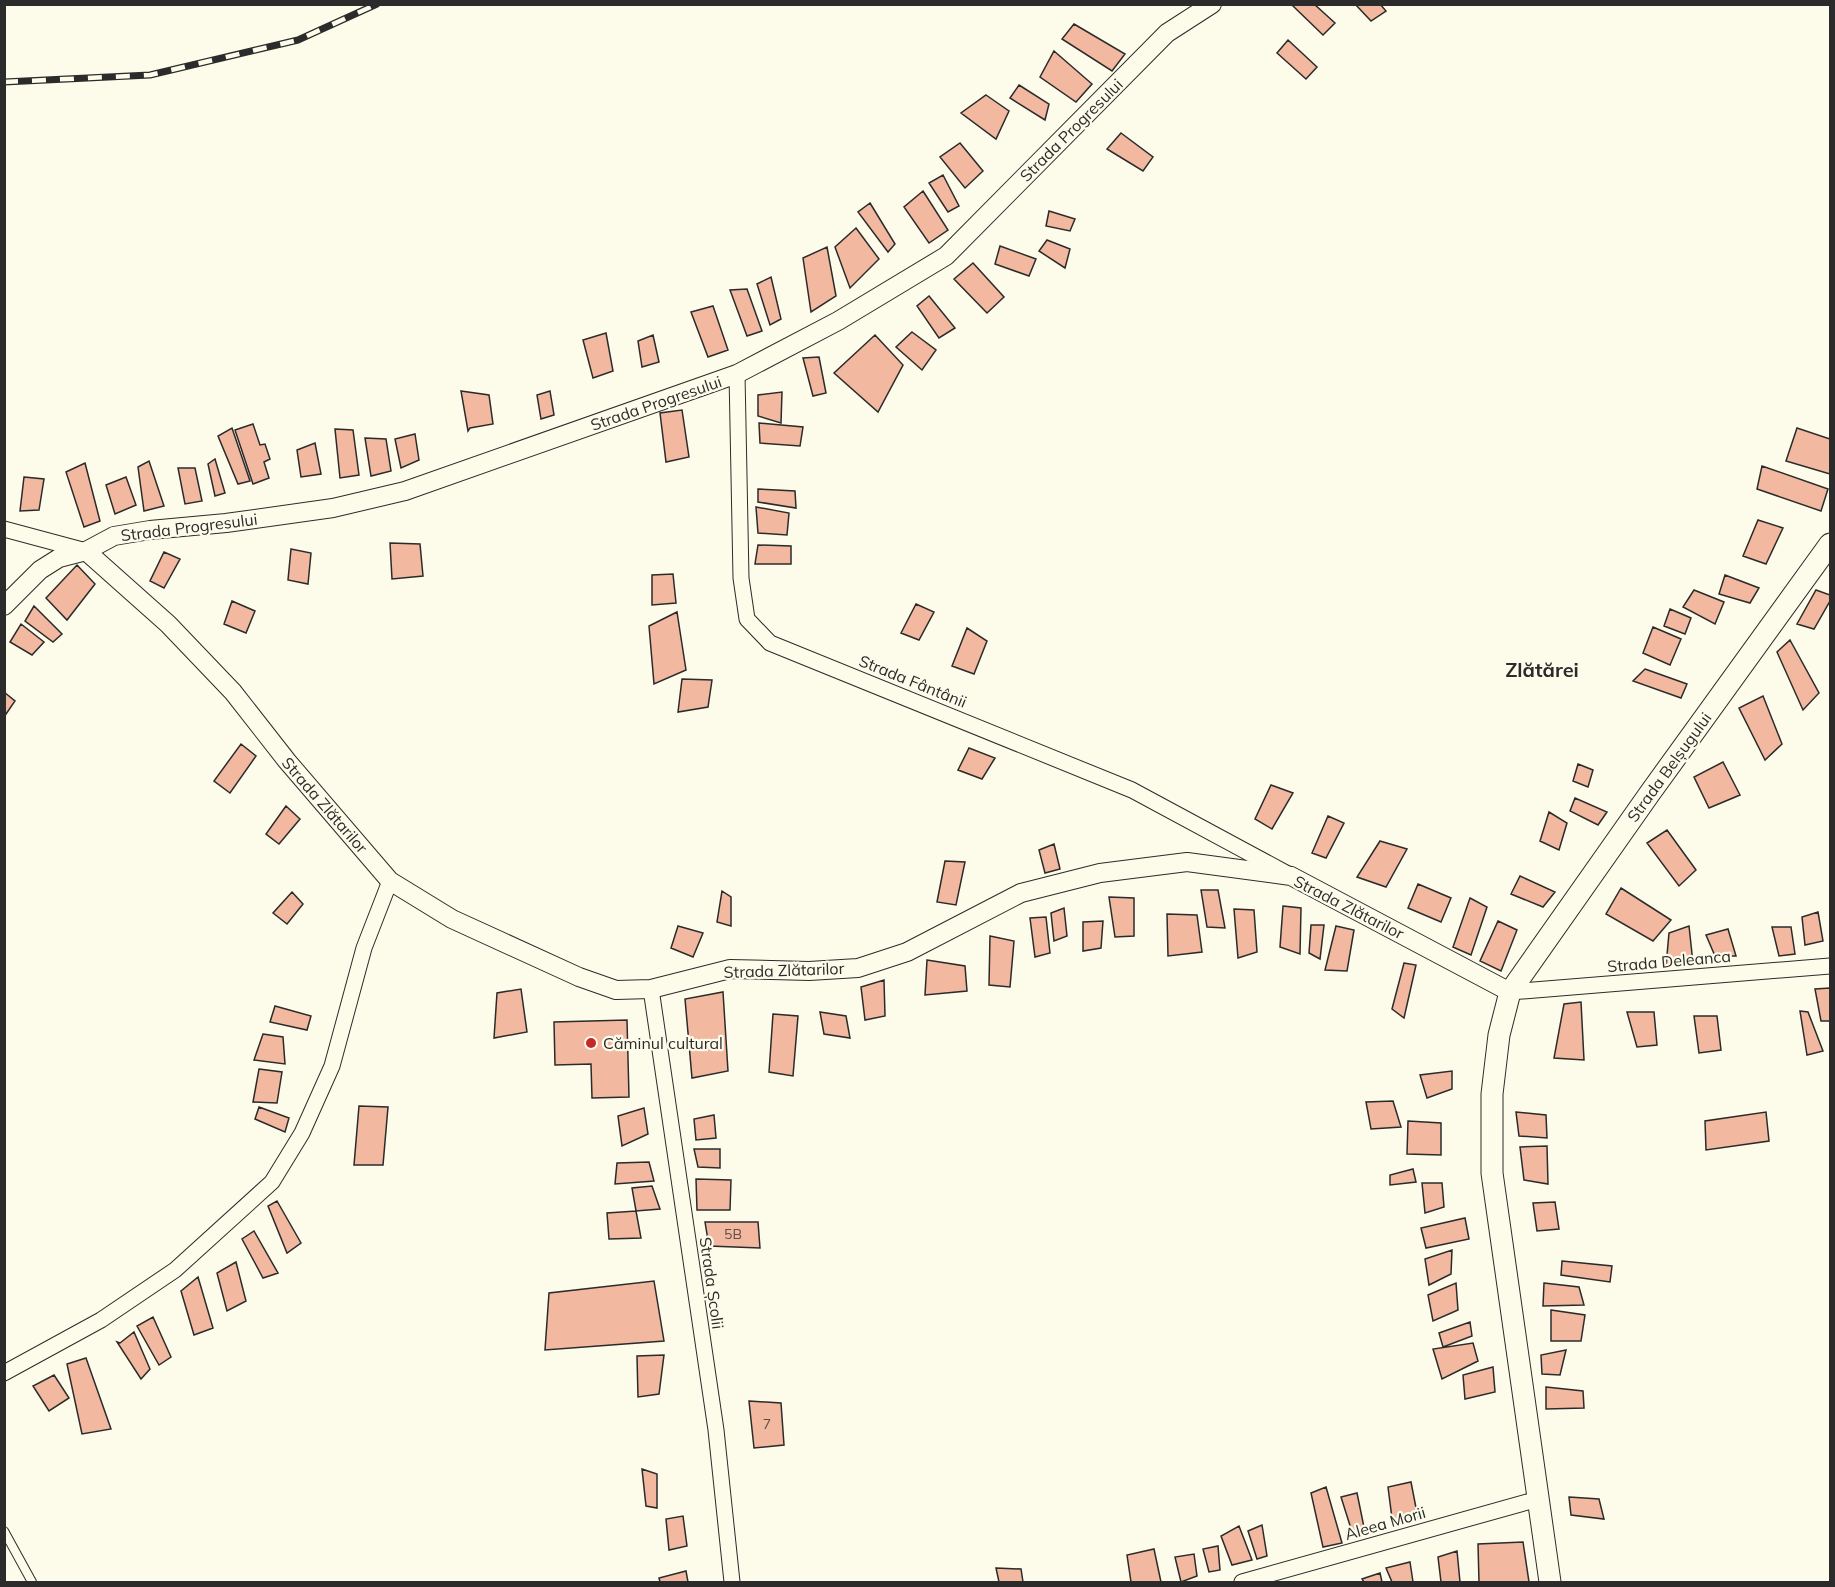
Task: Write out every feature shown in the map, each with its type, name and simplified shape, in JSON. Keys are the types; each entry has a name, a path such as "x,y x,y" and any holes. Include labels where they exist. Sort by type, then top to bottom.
{"main road":[{"name":"Strada Belșugului","path":"1510,992 1830,544"},
{"path":"1510,992 1499,1035 1492,1094 1492,1173 1550,1582"}],"street":[{"name":"Strada Progresului","path":"4,606 40,570 60,558 86,551 114,536 321,510 405,491 737,374 838,321 946,256 1167,33 1212,4"},
{"name":"Strada Fântânii","path":"737,374 741,578 747,619 770,643 1132,790 1291,876"},
{"name":"Strada Zlătarilor","path":"4,529 86,551 168,624 233,692 287,761 390,881 452,919 579,977 616,990 651,989 730,969 809,971 858,968 907,952 1021,893 1100,873 1187,862 1291,876 1510,992"},
{"path":"4,1373 101,1320 175,1270 272,1182 302,1133 332,1066 364,948 390,881"},
{"name":"Strada Deleanca","path":"1510,992 1830,966"},
{"name":"Strada Școlii","path":"651,989 716,1430 732,1582"},
{"name":"Aleea Morii","path":"1242,1582 1538,1499"}],"lane":[{"path":"4,1531 32,1582"}],"building":[{"path":"1295,4 1314,4 1335,23 1323,35 1293,6"},
{"path":"1355,4 1380,4 1386,11 1371,21"},
{"path":"1074,24 1125,54 1112,71 1062,39"},
{"path":"1288,40 1317,67 1306,79 1277,53"},
{"path":"1054,51 1092,84 1076,102 1040,77"},
{"path":"1019,85 1049,104 1045,120 1010,98"},
{"path":"986,95 1009,111 996,139 961,113"},
{"path":"1121,133 1153,157 1143,171 1107,149"},
{"path":"960,143 983,171 965,188 940,157"},
{"path":"943,175 959,206 948,212 929,183"},
{"path":"923,191 948,230 929,243 904,207"},
{"path":"870,203 895,244 888,252 858,212"},
{"path":"1049,211 1075,219 1070,231 1046,226"},
{"path":"856,228 879,259 850,288 835,247"},
{"path":"1047,240 1070,249 1065,268 1039,251"},
{"path":"1000,246 1036,259 1029,276 995,264"},
{"path":"827,247 836,296 811,312 803,258"},
{"path":"973,263 1004,297 987,313 954,279"},
{"path":"771,277 781,319 770,325 757,284"},
{"path":"747,289 762,331 747,336 730,290"},
{"path":"929,296 955,328 939,338 917,306"},
{"path":"713,306 728,350 708,357 691,312"},
{"path":"912,332 936,350 922,370 896,347"},
{"path":"606,333 613,371 593,378 583,340"},
{"path":"653,335 659,362 642,367 638,341"},
{"path":"875,335 903,365 878,412 834,373"},
{"path":"819,357 826,393 813,396 803,358"},
{"path":"461,391 489,395 493,424 470,428 468,431"},
{"path":"550,391 554,415 541,419 537,395"},
{"path":"782,392 781,423 758,416 758,395"},
{"path":"682,410 689,457 666,462 660,413"},
{"path":"759,423 803,427 800,446 760,443"},
{"path":"253,424 260,445 265,444 270,459 264,462 269,478 253,484 235,430"},
{"path":"232,428 250,481 238,484 218,436"},
{"path":"1797,428 1830,439 1830,474 1786,461"},
{"path":"335,429 353,430 359,475 340,478"},
{"path":"415,434 419,460 401,468 395,439"},
{"path":"365,438 386,439 391,471 371,476"},
{"path":"315,443 321,474 301,477 297,450"},
{"path":"215,459 225,493 215,496 208,464"},
{"path":"149,461 164,506 144,511 138,467"},
{"path":"85,463 100,521 84,527 66,472"},
{"path":"1762,466 1828,489 1821,511 1757,489"},
{"path":"178,468 195,468 202,501 185,504"},
{"path":"24,477 44,479 39,510 20,511"},
{"path":"126,477 136,505 115,514 106,485"},
{"path":"758,489 795,491 796,508 758,502"},
{"path":"756,507 789,513 787,535 758,533"},
{"path":"1758,520 1783,528 1766,564 1743,556"},
{"path":"390,543 420,544 423,576 392,579"},
{"path":"758,545 791,546 791,564 755,564"},
{"path":"291,549 311,553 308,584 288,580"},
{"path":"164,552 180,559 164,588 150,581"},
{"path":"77,565 95,584 67,620 46,598"},
{"path":"673,574 676,603 652,605 652,575"},
{"path":"1725,575 1759,588 1750,603 1719,594"},
{"path":"1694,590 1724,602 1715,624 1683,607"},
{"path":"1816,590 1830,595 1830,601 1814,629 1797,624"},
{"path":"232,601 255,611 246,633 224,624"},
{"path":"916,604 934,612 919,640 901,633"},
{"path":"34,606 62,634 53,642 25,621"},
{"path":"1670,609 1691,618 1685,634 1664,626"},
{"path":"677,612 686,670 654,684 649,626"},
{"path":"21,624 44,642 32,655 10,642"},
{"path":"1653,627 1681,639 1670,665 1643,653"},
{"path":"967,628 987,641 974,674 952,666"},
{"path":"1790,640 1819,693 1803,710 1777,652"},
{"path":"1645,669 1687,684 1681,698 1633,681"},
{"path":"682,679 712,680 708,707 678,712"},
{"path":"4,692 15,701 4,717"},
{"path":"1763,696 1782,744 1765,760 1739,708"},
{"path":"241,744 256,756 230,793 214,781"},
{"path":"969,748 995,758 982,779 958,770"},
{"path":"1723,762 1740,795 1709,808 1694,777"},
{"path":"1578,764 1593,770 1588,787 1573,781"},
{"path":"1271,785 1293,793 1272,829 1255,819"},
{"path":"1575,798 1607,812 1598,825 1570,811"},
{"path":"286,806 300,819 279,844 266,834"},
{"path":"1549,812 1567,823 1559,850 1540,841"},
{"path":"1328,816 1344,823 1326,858 1312,853"},
{"path":"1667,830 1696,870 1679,886 1647,843"},
{"path":"1380,841 1407,849 1386,887 1357,877"},
{"path":"1054,844 1060,869 1045,873 1039,850"},
{"path":"945,861 965,862 956,905 937,902"},
{"path":"1520,876 1555,892 1543,907 1511,894"},
{"path":"1418,884 1451,898 1441,922 1408,908"},
{"path":"1621,888 1671,920 1653,941 1606,914"},
{"path":"1201,890 1218,890 1225,928 1207,927"},
{"path":"722,891 731,897 731,926 717,922"},
{"path":"292,892 303,904 287,924 273,913"},
{"path":"1109,897 1134,898 1134,936 1115,937"},
{"path":"1470,898 1487,907 1471,955 1453,947"},
{"path":"1283,906 1301,908 1300,954 1280,947"},
{"path":"1064,908 1067,936 1054,941 1051,913"},
{"path":"1234,909 1254,910 1257,952 1238,958"},
{"path":"1818,912 1823,941 1805,945 1802,917"},
{"path":"1167,914 1197,915 1202,952 1168,956"},
{"path":"1046,917 1050,953 1035,957 1030,918"},
{"path":"1103,921 1101,948 1083,951 1083,922"},
{"path":"1498,921 1517,930 1501,971 1480,961"},
{"path":"1311,925 1324,925 1320,959 1309,953"},
{"path":"678,926 703,933 693,957 671,948"},
{"path":"1336,926 1354,930 1347,971 1325,970"},
{"path":"1689,926 1693,963 1666,966 1669,933"},
{"path":"1772,927 1791,927 1795,954 1779,956"},
{"path":"1728,929 1736,956 1715,956 1706,935"},
{"path":"990,936 1014,941 1010,987 989,985"},
{"path":"927,960 965,966 967,991 925,995"},
{"path":"1404,963 1416,965 1404,1018 1392,1009"},
{"path":"884,980 885,1016 865,1020 861,987"},
{"path":"1830,988 1830,1021 1821,1021 1815,989"},
{"path":"521,989 527,1032 494,1038 497,993"},
{"path":"723,992 728,1071 692,1078 685,999"},
{"path":"1581,1002 1584,1060 1554,1058 1564,1004"},
{"path":"275,1006 311,1016 307,1030 270,1022"},
{"path":"1800,1011 1808,1012 1823,1051 1807,1055"},
{"path":"820,1012 846,1016 850,1038 824,1034"},
{"path":"1627,1012 1654,1012 1657,1045 1637,1047"},
{"path":"773,1014 798,1016 793,1076 769,1072"},
{"path":"1694,1016 1717,1016 1721,1050 1699,1053"},
{"name":"Căminul cultural","path":"627,1020 629,1097 592,1098 591,1064 555,1065 554,1022"},
{"path":"263,1034 283,1037 285,1064 254,1060"},
{"path":"259,1069 282,1072 277,1103 253,1102"},
{"path":"1452,1071 1452,1089 1427,1098 1420,1075"},
{"path":"1393,1101 1401,1127 1371,1129 1366,1102"},
{"path":"359,1106 388,1107 383,1165 354,1165"},
{"path":"259,1107 289,1118 285,1132 255,1119"},
{"path":"644,1108 648,1134 622,1146 618,1116"},
{"path":"1516,1112 1546,1115 1547,1138 1519,1136"},
{"path":"1766,1112 1769,1141 1706,1150 1705,1121"},
{"path":"714,1115 716,1138 696,1140 694,1119"},
{"path":"1408,1121 1441,1123 1441,1155 1407,1154"},
{"path":"1547,1146 1548,1184 1524,1180 1520,1147"},
{"path":"694,1149 720,1149 720,1168 698,1167"},
{"path":"649,1162 654,1181 615,1184 617,1163"},
{"path":"1413,1169 1416,1182 1390,1185 1390,1175"},
{"path":"696,1179 731,1180 730,1210 697,1210"},
{"path":"1422,1183 1442,1183 1444,1207 1425,1213"},
{"path":"652,1186 660,1209 636,1211 632,1188"},
{"path":"277,1201 301,1243 287,1253 268,1206"},
{"path":"1555,1202 1559,1229 1537,1231 1533,1203"},
{"path":"636,1211 641,1238 609,1239 607,1213"},
{"path":"1465,1218 1469,1239 1426,1248 1421,1228"},
{"path":"705,1222 758,1222 760,1248 709,1246"},
{"path":"254,1231 278,1273 263,1278 242,1239"},
{"path":"1452,1250 1451,1274 1429,1285 1425,1259"},
{"path":"1562,1261 1612,1266 1610,1282 1561,1275"},
{"path":"236,1262 246,1301 227,1311 217,1273"},
{"path":"198,1277 213,1328 194,1335 181,1291"},
{"path":"654,1281 664,1341 545,1350 549,1293"},
{"path":"1456,1283 1458,1310 1433,1321 1428,1295"},
{"path":"1544,1283 1579,1287 1584,1305 1543,1306"},
{"path":"1551,1310 1585,1315 1581,1341 1551,1341"},
{"path":"153,1317 171,1357 159,1365 137,1326"},
{"path":"1470,1322 1472,1336 1443,1347 1439,1333"},
{"path":"134,1332 150,1369 141,1379 117,1342 120,1343"},
{"path":"1473,1343 1478,1361 1442,1379 1433,1349"},
{"path":"1566,1350 1560,1375 1542,1374 1541,1355"},
{"path":"664,1355 659,1394 638,1397 637,1356"},
{"path":"86,1358 111,1429 82,1434 67,1364"},
{"path":"1493,1367 1495,1392 1465,1399 1463,1375"},
{"path":"54,1375 69,1398 49,1411 33,1386"},
{"path":"1546,1387 1583,1391 1584,1408 1546,1409"},
{"path":"749,1401 781,1403 784,1445 754,1448"},
{"path":"642,1469 657,1474 657,1508 646,1506"},
{"path":"1411,1482 1418,1518 1393,1526 1388,1487"},
{"path":"1326,1487 1342,1543 1323,1547 1311,1493"},
{"path":"1357,1493 1365,1532 1353,1535 1341,1497"},
{"path":"1569,1497 1599,1499 1604,1519 1571,1515"},
{"path":"683,1516 687,1546 669,1550 666,1519"},
{"path":"1262,1525 1267,1556 1257,1559 1248,1531"},
{"path":"1239,1526 1252,1560 1232,1565 1221,1536"},
{"path":"1523,1542 1529,1582 1479,1582 1478,1544"},
{"path":"1218,1546 1220,1570 1209,1572 1203,1549"},
{"path":"1154,1549 1161,1582 1131,1582 1127,1555"},
{"path":"1457,1551 1460,1582 1441,1582 1438,1557"},
{"path":"1194,1554 1197,1576 1181,1582 1175,1557"},
{"path":"1410,1562 1413,1582 1392,1582 1386,1568"},
{"path":"996,1568 1021,1569 1023,1582 999,1582"},
{"path":"686,1571 688,1582 660,1582 659,1578"},
{"path":"1380,1573 1382,1582 1364,1582 1362,1579"}],"railway":[{"path":"4,82 150,75 298,40 377,4"}],"place":[{"name":"Căminul cultural","path":"591,1043"}],"district":[{"name":"Zlătărei","path":"1542,669"}]}
